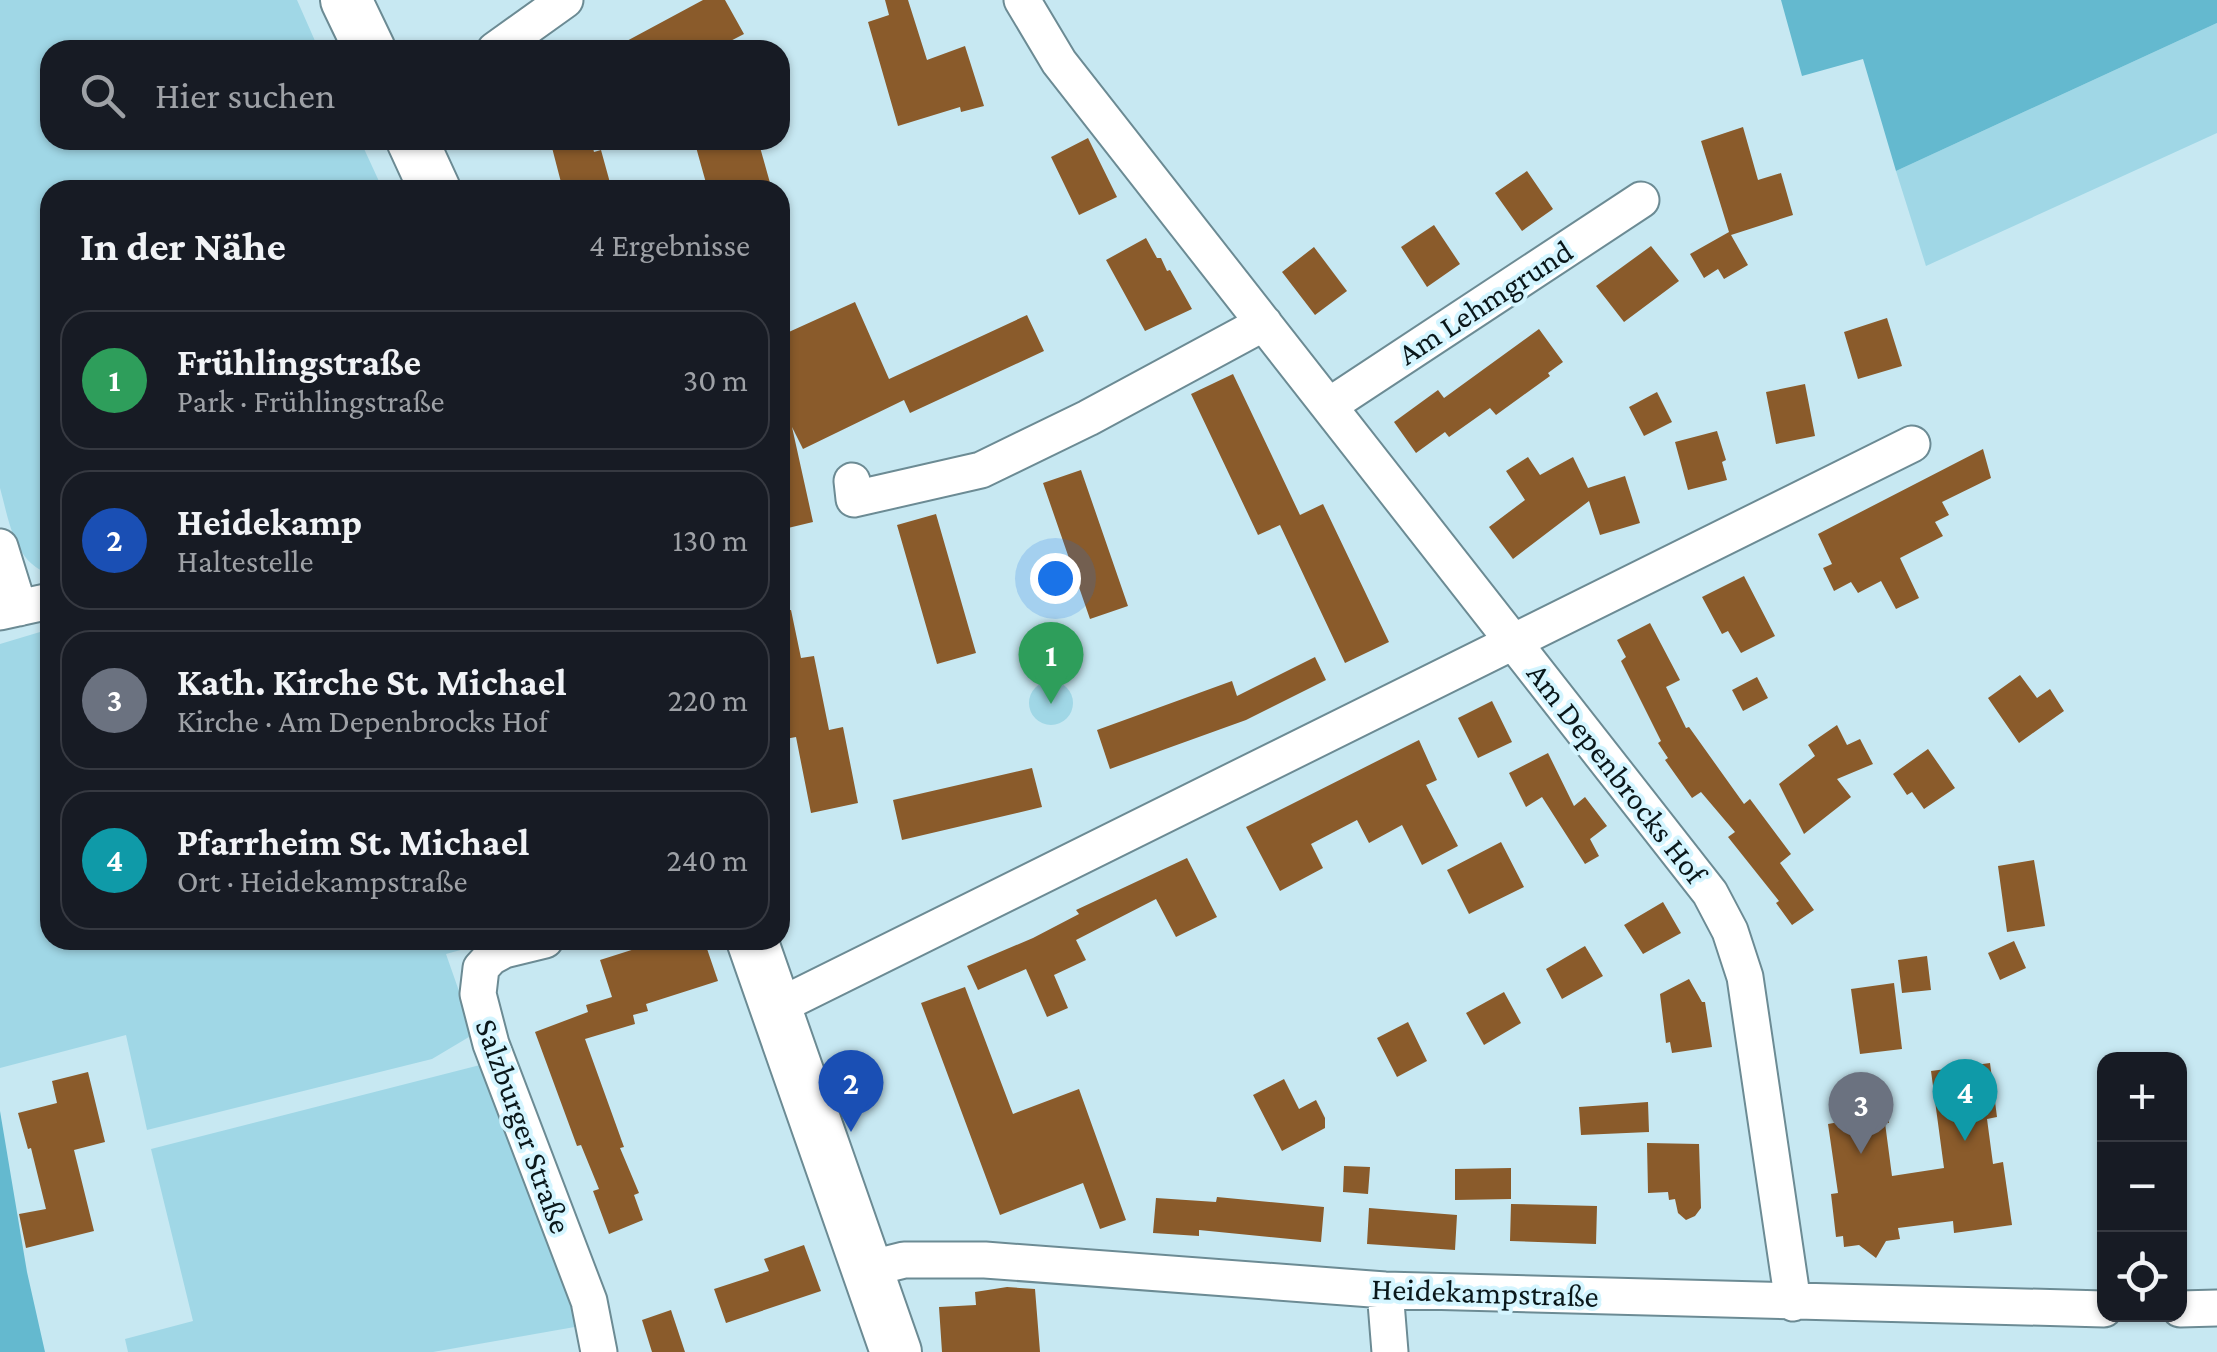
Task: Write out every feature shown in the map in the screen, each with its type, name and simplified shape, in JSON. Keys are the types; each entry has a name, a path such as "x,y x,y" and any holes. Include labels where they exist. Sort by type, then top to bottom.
{"main road":[{"path":"346,0 365,40"},
{"path":"417,150 430,180"},
{"path":"756,950 896,1352"}],"street":[{"path":"509,40 565,0"},
{"name":"Am Depenbrocks Hof","path":"1022,0 1059,62 1710,894 1730,931 1745,977 1793,1303"},
{"name":"Am Lehmgrund","path":"1330,405 1641,200"},
{"path":"852,481 854,499 981,470 1088,418 1264,322"},
{"path":"777,1007 1912,444"},
{"path":"0,547 23,607"},
{"name":"Salzburger Straße","path":"504,950 481,968 478,994 491,1044 589,1301 599,1352"},
{"name":"Heidekampstraße","path":"868,1269 904,1260 986,1260 1385,1290 2097,1310"},
{"path":"1385,1290 1390,1352"},
{"path":"2187,1309 2217,1308"}],"shaded area":[{"path":"0,0 297,0 315,40 40,40 40,150 365,150 378,180 40,180 40,569 28,560 15,539 0,488"},
{"path":"1781,0 2217,0 2217,23 1896,171 1863,59 1802,76"},
{"path":"2217,23 2217,133 1926,266 1896,171"},
{"path":"40,632 40,950 461,950 446,954 474,1034 432,1059 147,1130 126,1035 0,1068 0,644"},
{"path":"1051,681 1067,687 1073,703 1067,719 1051,725 1035,719 1029,703 1035,687"},
{"path":"484,1064 586,1325 433,1352 128,1352 125,1339 193,1321 151,1149"},
{"path":"0,1111 27,1272 45,1352 0,1352"}],"building":[{"path":"703,0 725,0 744,34 732,40 629,40"},
{"path":"885,0 908,0 927,60 965,46 984,106 961,112 960,107 898,126 868,22 889,15"},
{"path":"1743,127 1758,180 1781,173 1793,215 1731,235 1748,265 1724,279 1718,269 1704,278 1690,254 1729,232 1701,141"},
{"path":"1088,138 1117,197 1079,215 1051,157"},
{"path":"553,150 601,150 609,180 560,180"},
{"path":"697,150 761,150 769,180 705,180"},
{"path":"1527,171 1553,209 1522,231 1495,193"},
{"path":"1434,225 1460,264 1427,287 1401,247"},
{"path":"1146,238 1192,309 1145,331 1106,260"},
{"path":"1651,246 1679,281 1624,322 1596,286"},
{"path":"1314,247 1347,291 1315,315 1282,272"},
{"path":"855,302 889,379 1027,315 1044,351 910,413 904,400 803,449 792,427 813,522 790,528 790,331"},
{"path":"1887,318 1902,366 1858,379 1844,332"},
{"path":"1539,329 1563,362 1548,373 1550,376 1496,415 1490,408 1449,437 1445,432 1416,453 1394,422 1438,390 1444,398"},
{"path":"1233,374 1300,515 1323,504 1389,642 1345,663 1280,525 1258,535 1191,394"},
{"path":"1805,384 1815,436 1776,444 1766,392"},
{"path":"1657,392 1672,422 1644,436 1629,407"},
{"path":"1717,431 1726,460 1722,462 1727,480 1688,490 1675,442"},
{"path":"1983,449 1991,478 1942,502 1949,515 1935,522 1943,536 1900,558 1919,598 1896,609 1881,581 1858,593 1851,582 1834,591 1823,568 1832,564 1818,534"},
{"path":"1528,457 1540,475 1573,457 1588,488 1625,476 1640,523 1600,535 1589,501 1513,559 1489,527 1525,500 1506,471"},
{"path":"1081,470 1128,606 1090,619 1043,483"},
{"path":"936,514 976,653 937,664 897,525"},
{"path":"1744,576 1775,636 1741,653 1728,631 1722,634 1702,597"},
{"path":"790,610 801,658 814,656 829,730 843,727 858,803 811,813 796,737 790,738"},
{"path":"1650,623 1680,680 1666,687 1686,728 1744,804 1750,799 1791,854 1780,863 1814,910 1792,925 1776,903 1779,901 1728,837 1735,832 1701,792 1692,798 1665,760 1668,758 1658,743 1661,741 1621,661 1626,657 1617,640"},
{"path":"1315,657 1326,680 1246,720 1110,769 1097,730 1232,681 1237,696"},
{"path":"2020,675 2037,698 2050,689 2064,711 2019,743 1988,698"},
{"path":"1757,677 1768,698 1743,711 1732,690"},
{"path":"1492,701 1512,742 1478,758 1458,718"},
{"path":"1837,725 1847,745 1860,739 1873,764 1837,779 1851,797 1804,834 1779,784 1815,756 1808,745"},
{"path":"1419,740 1437,780 1426,785 1458,846 1422,865 1402,825 1369,843 1357,820 1311,844 1323,868 1280,891 1246,827"},
{"path":"1928,749 1955,788 1924,809 1912,792 1907,795 1893,774"},
{"path":"1548,753 1574,806 1585,797 1607,826 1590,839 1599,856 1585,864 1542,797 1526,807 1509,773"},
{"path":"1032,768 1042,807 902,840 893,800"},
{"path":"1501,842 1524,887 1469,914 1447,870"},
{"path":"1187,858 1217,917 1176,937 1156,899 1076,940 1086,960 1054,975 1068,1008 1047,1017 1026,969 978,990 967,966 1033,938 1079,914 1076,910"},
{"path":"2034,860 2045,926 2007,932 1998,866"},
{"path":"1663,902 1681,933 1643,954 1624,925"},
{"path":"2014,941 2026,968 2000,980 1988,953"},
{"path":"1585,946 1603,976 1562,999 1546,969"},
{"path":"632,950 707,950 718,981 646,1004 648,1011 633,1015 635,1024 585,1039 624,1147 620,1148 639,1193 634,1195 643,1220 609,1234 593,1191 599,1189 581,1145 577,1146 535,1032 588,1012 586,1005 612,997 600,960"},
{"path":"1927,956 1931,990 1902,993 1898,960"},
{"path":"1689,979 1705,1002 1712,1047 1672,1053 1670,1042 1666,1043 1660,994"},
{"path":"1894,983 1902,1049 1860,1054 1851,989"},
{"path":"965,987 1013,1114 1079,1089 1126,1220 1100,1229 1083,1183 1000,1215 921,1003"},
{"path":"1504,992 1521,1023 1484,1045 1466,1013"},
{"path":"1408,1022 1427,1061 1397,1077 1377,1038"},
{"path":"1990,1063 1997,1117 1987,1119 1993,1164 2003,1162 2012,1225 1954,1233 1953,1221 1898,1228 1900,1239 1886,1241 1876,1258 1859,1245 1844,1247 1843,1236 1836,1237 1831,1194 1838,1193 1828,1124 1839,1122 1835,1094 1885,1088 1892,1176 1944,1168 1931,1071"},
{"path":"88,1072 105,1142 74,1150 94,1231 26,1248 19,1214 46,1209 18,1113 57,1103 52,1081"},
{"path":"1284,1079 1299,1109 1316,1100 1325,1118 1325,1128 1282,1151 1253,1095"},
{"path":"1648,1102 1649,1132 1581,1135 1579,1107"},
{"path":"1647,1143 1699,1144 1701,1208 1695,1216 1686,1220 1678,1213 1675,1199 1669,1200 1668,1192 1648,1193"},
{"path":"1344,1166 1370,1167 1368,1194 1343,1192"},
{"path":"1511,1168 1511,1199 1455,1200 1455,1169"},
{"path":"1217,1197 1324,1207 1321,1242 1199,1230 1199,1236 1153,1233 1156,1198 1216,1202"},
{"path":"1511,1204 1597,1206 1596,1244 1510,1241"},
{"path":"1369,1208 1457,1215 1455,1250 1367,1244"},
{"path":"804,1245 821,1291 726,1323 714,1289 769,1271 764,1259"},
{"path":"1007,1287 1035,1289 1040,1352 942,1352 939,1307 976,1305 975,1292"},
{"path":"671,1310 685,1352 652,1352 642,1320"}],"place":[{"name":"Frühlingstraße","path":"1051,704"},
{"name":"Heidekamp","path":"851,1132"},
{"name":"Pfarrheim St. Michael","path":"1965,1141"},
{"name":"Kath. Kirche St. Michael","path":"1861,1154"}]}
